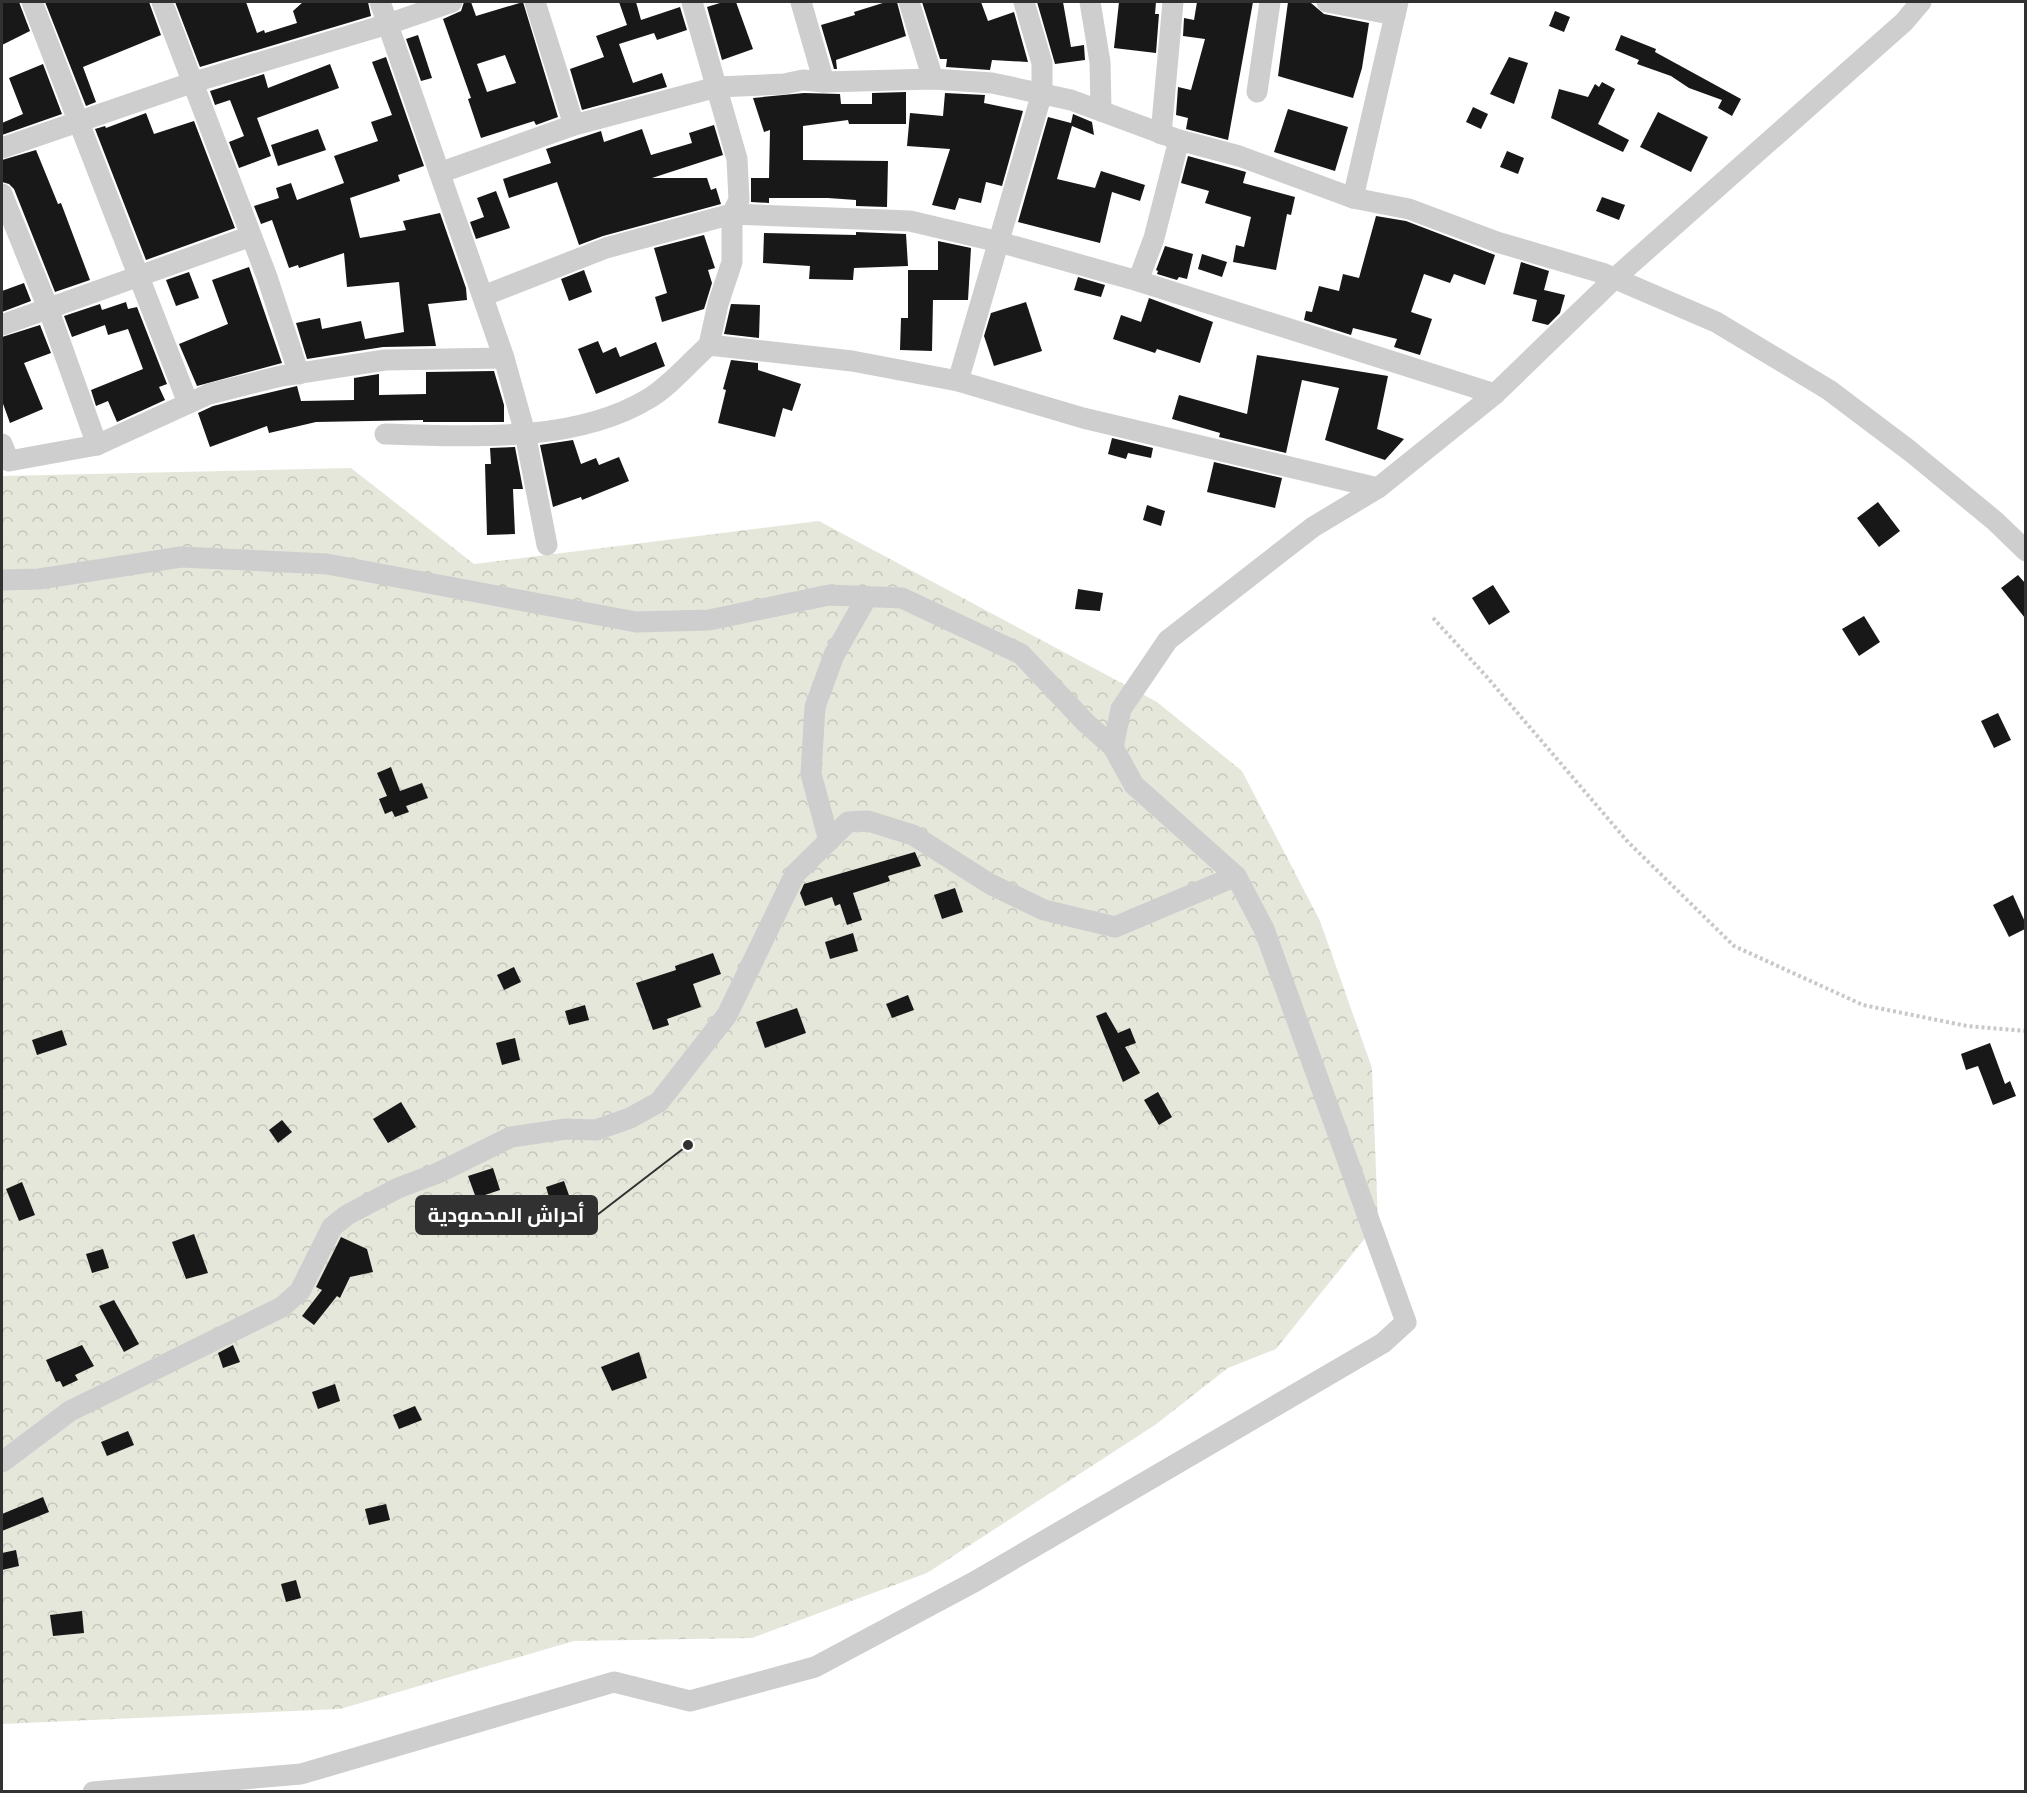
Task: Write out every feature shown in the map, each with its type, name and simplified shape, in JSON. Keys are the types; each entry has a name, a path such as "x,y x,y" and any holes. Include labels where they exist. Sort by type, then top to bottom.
{"street":[{"path":"32,2 188,403"},
{"path":"162,2 251,236 299,374"},
{"path":"381,2 442,172 504,358 525,433 547,545"},
{"path":"2,148 191,83 388,24 453,2"},
{"path":"535,2 574,125"},
{"path":"384,434 484,436 525,433 615,416 650,398 709,345 718,304 732,262 732,214 739,200 737,159 692,2"},
{"path":"801,2 824,82"},
{"path":"909,2 933,79"},
{"path":"958,381 1042,93 1042,63 1024,2"},
{"path":"1090,2 1100,62 1101,111"},
{"path":"1138,281 1154,238 1170,137 1173,2"},
{"path":"1257,92 1270,2"},
{"path":"1327,2 1397,8 1353,198"},
{"path":"1113,747 1121,709 1168,640 1313,527 1378,488 1495,394 1615,278 1904,22 1921,2"},
{"path":"442,172 574,125 717,87 784,84 803,80 824,82 933,79 992,82 1042,93 1071,100 1170,137 1239,156 1353,198 1409,209 1497,242 1615,278 1716,322 1829,390 1910,451 1995,521 2025,551"},
{"path":"2,194 48,308 97,445"},
{"path":"483,296 606,248 732,214 910,221 999,242 1138,281 1495,394"},
{"path":"2,325 251,236"},
{"path":"709,345 852,361 958,381 1083,418 1378,488"},
{"path":"2,444 9,461 97,445 176,412 188,403 230,389 299,374 385,360 504,358"},
{"path":"2,580 50,577 181,557 327,564 636,622 709,620 829,595 902,598 1021,654 1086,723 1113,747 1134,785 1236,876 1264,929 1406,1322 1383,1343 984,1576 814,1667 690,1701 614,1682 301,1774 93,1791"},
{"path":"829,841 811,774 815,707 834,655 867,597"},
{"path":"2,1462 70,1411 282,1307 300,1291 332,1227 347,1215 398,1188 438,1173 511,1137 566,1128 596,1130 630,1118 659,1102 727,1015 795,874 848,822 868,821 913,835 990,884 1044,910 1115,927 1236,876"}],"path":[{"path":"1433,618 1486,676 1628,842 1734,946 1863,1005 1967,1026 2025,1031"}],"green space":[{"path":"351,468 474,564 819,521 1157,702 1242,771 1320,921 1372,1068 1378,1222 1276,1349 1228,1368 1155,1425 927,1573 752,1638 574,1641 340,1709 2,1724 2,476"}],"building":[{"path":"2,2 19,2 30,31 2,45"},
{"path":"45,2 149,2 161,35 83,67 96,102 86,106"},
{"path":"175,2 246,2 257,33 264,30 265,33 297,23 293,11 303,2 368,2 371,16 200,67"},
{"path":"464,2 471,2 476,16 523,2 558,117 536,125 534,121 481,138 468,99 471,98 443,19 461,11","holes":["505,55 516,83 487,92 477,64"]},
{"path":"619,2 636,2 641,20 680,7 687,30 657,40 654,33 619,44 633,83 662,73 667,87 582,110 570,69 604,57 596,36 627,25"},
{"path":"723,2 736,2 753,49 722,60 707,7"},
{"path":"886,2 897,2 906,36 836,60 837,69 834,69 821,25 855,15 854,12"},
{"path":"922,2 981,2 988,21 1014,12 1028,62 992,60 990,70 946,67 947,59 940,59"},
{"path":"1037,2 1063,2 1071,47 1084,45 1085,60 1055,64"},
{"path":"1119,2 1156,2 1155,14 1159,14 1156,53 1114,48"},
{"path":"1197,2 1253,2 1228,140 1186,129 1188,118 1176,115 1178,87 1191,90 1205,39 1183,36 1184,18 1194,20"},
{"path":"1288,2 1311,3 1324,14 1369,23 1362,68 1353,98 1278,76"},
{"path":"1555,11 1570,17 1564,32 1549,26"},
{"path":"418,35 432,78 421,81 406,39"},
{"path":"1621,35 1656,49 1655,52 1741,99 1732,116 1718,108 1722,100 1689,88 1671,76 1637,64 1639,60 1615,50"},
{"path":"386,57 424,166 398,175 400,181 350,198 360,238 406,230 403,221 440,213 466,288 467,300 428,304 436,346 383,347 307,359 296,323 320,318 322,329 361,321 365,339 404,332 399,282 347,287 344,253 299,268 298,265 289,268 272,220 261,224 254,206 279,198 276,188 291,183 297,200 344,183 334,156 378,141 371,122 392,115 372,62"},
{"path":"1509,57 1528,63 1514,104 1490,94"},
{"path":"43,64 62,114 2,135 2,123 23,114 9,78"},
{"path":"330,64 339,88 257,118 271,156 239,168 229,142 244,136 230,100 215,105 210,91 264,74 268,88"},
{"path":"1602,82 1615,89 1598,124 1629,140 1623,152 1551,118 1559,89 1588,97 1595,84 1599,87"},
{"path":"906,92 906,124 849,124 848,120 803,126 803,160 888,161 887,207 856,206 856,200 828,198 769,198 769,203 751,202 751,178 769,178 770,130 764,132 753,98 804,93 840,94 841,104 872,104 872,93"},
{"path":"945,93 985,95 984,103 1023,111 1002,186 986,182 981,203 959,198 955,210 932,205 950,149 907,146 910,113 943,116"},
{"path":"1473,107 1488,114 1481,129 1466,122"},
{"path":"1288,109 1348,127 1335,171 1274,152"},
{"path":"1658,112 1708,137 1691,172 1640,147"},
{"path":"146,113 154,134 194,121 235,228 146,260 95,129 105,126 106,128"},
{"path":"1073,114 1092,122 1094,135 1072,126 1057,179 1095,188 1101,171 1145,185 1140,201 1112,192 1100,243 1018,222 1048,117 1071,123"},
{"path":"714,125 723,155 652,178 707,178 711,190 716,188 721,204 603,236 579,245 557,182 509,198 503,179 551,163 546,149 601,131 604,142 642,129 651,155 692,143 689,133"},
{"path":"318,129 326,150 278,166 271,145"},
{"path":"36,150 58,204 61,203 90,280 55,292 14,189 2,182 2,160"},
{"path":"1507,151 1524,158 1518,174 1500,167"},
{"path":"1188,156 1246,172 1243,183 1295,197 1291,215 1287,214 1276,270 1233,262 1236,245 1244,247 1251,217 1205,203 1209,191 1181,183"},
{"path":"496,191 510,228 476,239 470,222 484,217 477,198"},
{"path":"1602,197 1625,205 1619,220 1596,211"},
{"path":"1376,216 1406,221 1495,255 1485,285 1454,274 1450,283 1424,274 1411,312 1432,319 1420,355 1394,347 1397,339 1353,328 1351,335 1304,320 1306,311 1312,312 1319,286 1339,291 1343,274 1359,278"},
{"path":"856,232 906,234 908,266 854,268 853,280 809,279 810,266 763,263 764,233 856,235"},
{"path":"704,235 715,268 708,270 712,283 704,309 662,322 655,297 667,293 654,248"},
{"path":"938,241 971,248 968,300 933,300 932,351 900,350 901,318 908,318 908,270 938,270"},
{"path":"1165,246 1193,254 1187,279 1179,277 1177,280 1157,274 1156,270"},
{"path":"1202,254 1227,262 1222,277 1198,269"},
{"path":"1521,262 1549,271 1544,290 1565,295 1560,313 1548,325 1532,321 1537,300 1513,294"},
{"path":"249,267 282,363 197,386 179,344 228,324 212,280"},
{"path":"584,270 592,292 569,301 561,279"},
{"path":"189,272 199,298 176,306 166,280"},
{"path":"1078,277 1105,285 1101,297 1074,290"},
{"path":"24,283 31,301 2,312 2,291"},
{"path":"1149,298 1213,322 1200,363 1157,349 1155,353 1113,339 1121,315 1141,322"},
{"path":"126,302 128,309 137,307 167,384 159,387 165,400 117,422 108,401 96,406 91,390 143,369 128,329 108,335 105,325 72,337 64,316 100,304 102,310"},
{"path":"1026,302 1042,351 994,366 984,336 991,313"},
{"path":"731,304 760,305 759,338 724,334"},
{"path":"40,325 51,353 24,363 43,409 10,423 2,401 2,337"},
{"path":"598,341 603,353 616,347 620,357 656,342 665,366 596,394 578,349"},
{"path":"1257,355 1388,376 1377,429 1404,439 1385,460 1325,440 1339,388 1302,380 1286,453 1219,437 1220,433 1172,419 1179,395 1247,414"},
{"path":"731,360 758,363 758,370 801,384 792,411 783,408 775,437 718,423 726,390 723,389"},
{"path":"494,371 504,405 504,422 423,422 423,420 316,422 269,433 267,426 210,447 198,413 213,406 297,386 301,401 354,400 354,378 379,374 379,395 426,394 426,372"},
{"path":"1112,438 1153,448 1151,458 1128,453 1126,459 1108,454"},
{"path":"573,440 581,464 596,458 599,465 619,457 629,481 582,500 581,497 553,507 540,445"},
{"path":"515,447 523,489 513,489 515,534 487,535 485,464 491,464 490,448"},
{"path":"1214,462 1282,478 1275,508 1207,492"},
{"path":"1878,502 1900,531 1879,547 1857,518"},
{"path":"1147,505 1165,511 1161,526 1143,520"},
{"path":"2018,575 2025,583 2025,618 2001,588"},
{"path":"1493,585 1510,612 1489,625 1472,598"},
{"path":"1078,589 1103,593 1100,611 1075,609"},
{"path":"1864,616 1880,642 1859,656 1842,629"},
{"path":"1998,713 2011,740 1994,748 1981,721"},
{"path":"391,767 400,791 422,783 428,798 406,806 409,812 395,817 392,811 385,814 379,799 387,796 377,773"},
{"path":"915,852 921,866 888,876 890,881 853,893 862,920 847,925 840,904 835,906 832,897 805,906 800,893 804,884"},
{"path":"955,888 963,912 942,919 934,895"},
{"path":"2013,895 2025,922 2025,929 2009,937 1993,905"},
{"path":"853,933 858,951 830,959 825,942"},
{"path":"713,953 721,974 693,984 701,1007 667,1019 669,1025 653,1030 636,983 676,970 675,966"},
{"path":"514,967 521,982 504,990 497,975"},
{"path":"908,995 914,1010 892,1018 886,1004"},
{"path":"585,1005 589,1020 569,1025 565,1011"},
{"path":"797,1008 806,1033 765,1048 756,1022"},
{"path":"1106,1012 1118,1033 1130,1028 1136,1043 1125,1047 1140,1073 1123,1082 1096,1016"},
{"path":"62,1030 67,1045 37,1055 32,1040"},
{"path":"515,1038 520,1060 502,1065 496,1043"},
{"path":"1990,1043 2005,1084 2010,1081 2016,1096 1993,1105 1978,1066 1966,1070 1961,1054"},
{"path":"1158,1092 1172,1117 1159,1125 1144,1100"},
{"path":"401,1102 416,1127 388,1143 373,1119"},
{"path":"282,1120 292,1132 278,1143 269,1130"},
{"path":"493,1168 500,1190 476,1198 468,1176"},
{"path":"564,1181 571,1201 552,1207 546,1187"},
{"path":"22,1182 35,1215 19,1221 6,1189"},
{"path":"194,1234 208,1273 186,1279 172,1242"},
{"path":"341,1237 367,1249 373,1272 350,1277 340,1298 337,1296 314,1325 302,1316 322,1290 316,1287"},
{"path":"103,1249 109,1268 92,1273 86,1254"},
{"path":"114,1300 139,1344 124,1352 99,1306"},
{"path":"82,1345 94,1366 75,1375 78,1380 63,1387 60,1381 56,1382 46,1360"},
{"path":"233,1345 240,1362 223,1368 218,1353"},
{"path":"639,1352 647,1378 612,1391 601,1367"},
{"path":"335,1384 340,1401 318,1409 312,1392"},
{"path":"415,1406 422,1420 399,1429 393,1415"},
{"path":"128,1431 134,1445 107,1456 101,1442"},
{"path":"43,1497 49,1512 2,1531 2,1514"},
{"path":"386,1504 390,1520 369,1525 365,1509"},
{"path":"16,1550 19,1566 2,1570 2,1553"},
{"path":"296,1580 301,1598 286,1602 281,1584"},
{"path":"82,1611 84,1633 53,1636 50,1615"}],"place":[{"name":"أحراش المحمودية","path":"688,1145"}]}
